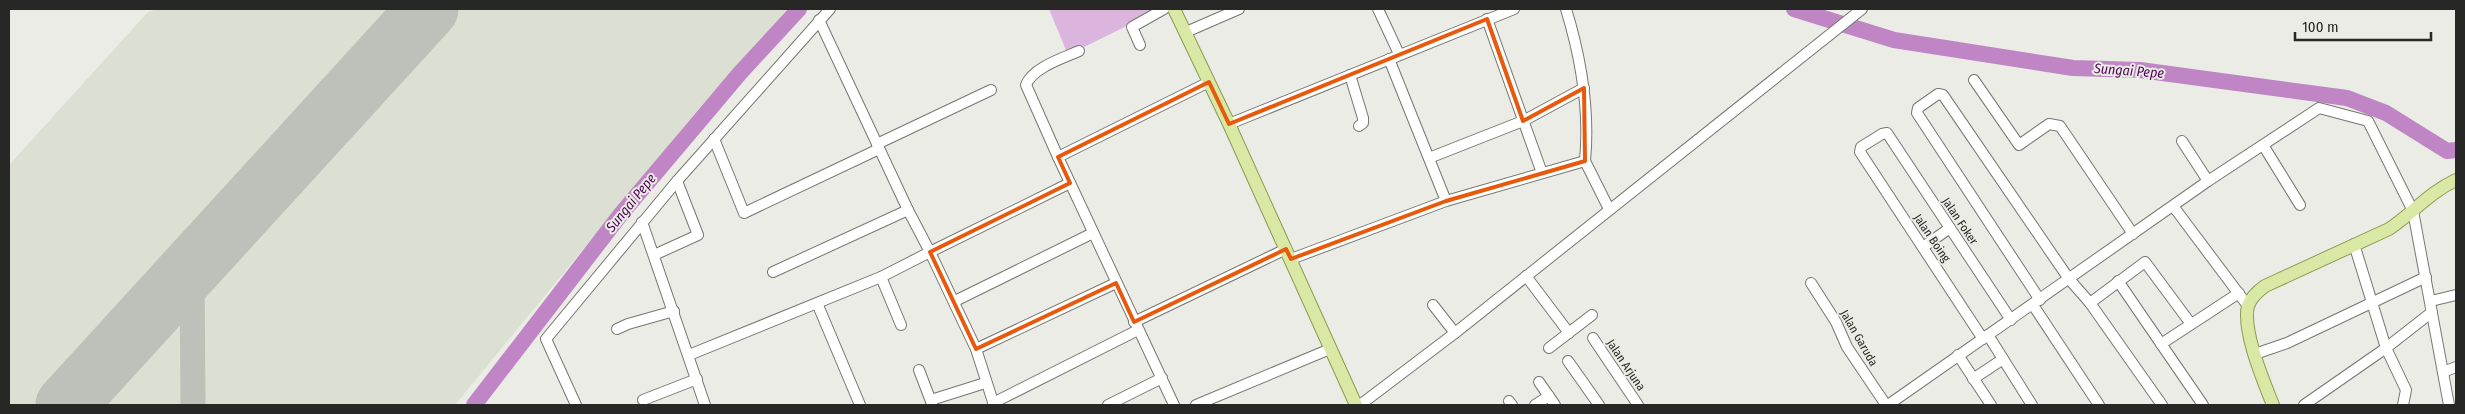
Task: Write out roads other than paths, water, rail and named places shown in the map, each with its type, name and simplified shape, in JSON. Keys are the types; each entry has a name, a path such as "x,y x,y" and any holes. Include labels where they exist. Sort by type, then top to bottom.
{"main road":[{"path":"1174,9 1229,124 1330,349 1358,405"},
{"path":"2272,405 2250,335 2248,306 2254,295 2265,286 2389,228 2413,211 2428,196 2456,180"}],"street":[{"path":"576,405 546,339 677,181 830,9"},
{"path":"1140,45 1132,27 1164,9"},
{"path":"1186,32 1240,9"},
{"path":"1378,9 1399,54"},
{"path":"1229,124 1487,19 1500,11 1514,9"},
{"path":"1566,9 1580,59 1584,88 1585,161 1609,209"},
{"path":"1358,405 1455,333 1862,9"},
{"path":"1487,19 1542,172"},
{"path":"819,20 908,210 955,300 976,349 985,383 994,404 1136,326 1288,254 1446,201 1585,161"},
{"path":"1079,50 1041,70 1032,76 1026,85 1116,284 1174,405"},
{"path":"1388,59 1446,201"},
{"path":"1350,75 1364,118 1360,126"},
{"path":"1974,80 2019,145 2049,124 2060,126 2133,234"},
{"path":"1058,157 1209,82"},
{"path":"1429,158 1523,121 1584,88"},
{"path":"714,139 744,213 991,90"},
{"path":"2100,405 1917,113 1918,108 1938,94 1944,95 2069,279 2090,303 2162,405"},
{"path":"1887,405 2036,303 2208,181 2319,108 2368,121 2413,211 2449,405"},
{"name":"Jalan Boing","path":"1888,136 1884,132 1861,147 1860,152 1923,247 2003,359 2032,405"},
{"name":"Jalan Foker","path":"1888,136 2011,320"},
{"path":"2182,141 2208,181"},
{"path":"2263,145 2300,205"},
{"path":"654,255 698,235 677,181"},
{"path":"689,356 881,277 1070,183"},
{"path":"2173,206 2248,306"},
{"path":"773,272 908,210"},
{"path":"642,222 705,405"},
{"path":"1923,247 1950,228"},
{"path":"955,300 1093,233"},
{"path":"2354,244 2386,348 2406,390 2404,405"},
{"path":"2090,303 2145,262 2191,324"},
{"path":"1526,276 1569,333"},
{"path":"881,277 901,325"},
{"path":"2255,354 2287,343 2426,277"},
{"path":"2118,281 2203,405"},
{"name":"Jalan Garuda","path":"1811,283 1836,322 1847,347 1887,405"},
{"path":"976,349 1116,284"},
{"path":"2162,344 2239,293"},
{"path":"2304,405 2386,348 2431,307 2456,295"},
{"path":"817,303 860,405"},
{"path":"1433,305 1455,333"},
{"path":"617,329 674,311"},
{"path":"1549,348 1592,315"},
{"name":"Jalan Arjuna","path":"1593,338 1638,405"},
{"path":"1196,405 1330,349"},
{"path":"1958,355 1991,405"},
{"path":"1973,379 2003,359"},
{"path":"1568,361 1599,405"},
{"path":"2443,372 2456,367"},
{"path":"919,370 932,402 985,383"},
{"path":"1108,405 1162,378"},
{"path":"643,400 696,379"},
{"path":"1539,382 1555,405"},
{"path":"1535,405 1549,396"}],"waterway":[{"name":"Sungai Pepe","path":"474,405 621,214 740,73 799,9"},
{"name":"Sungai Pepe","path":"1794,9 1894,40 2073,68 2140,70 2347,98 2386,113 2447,151 2456,150"}]}
